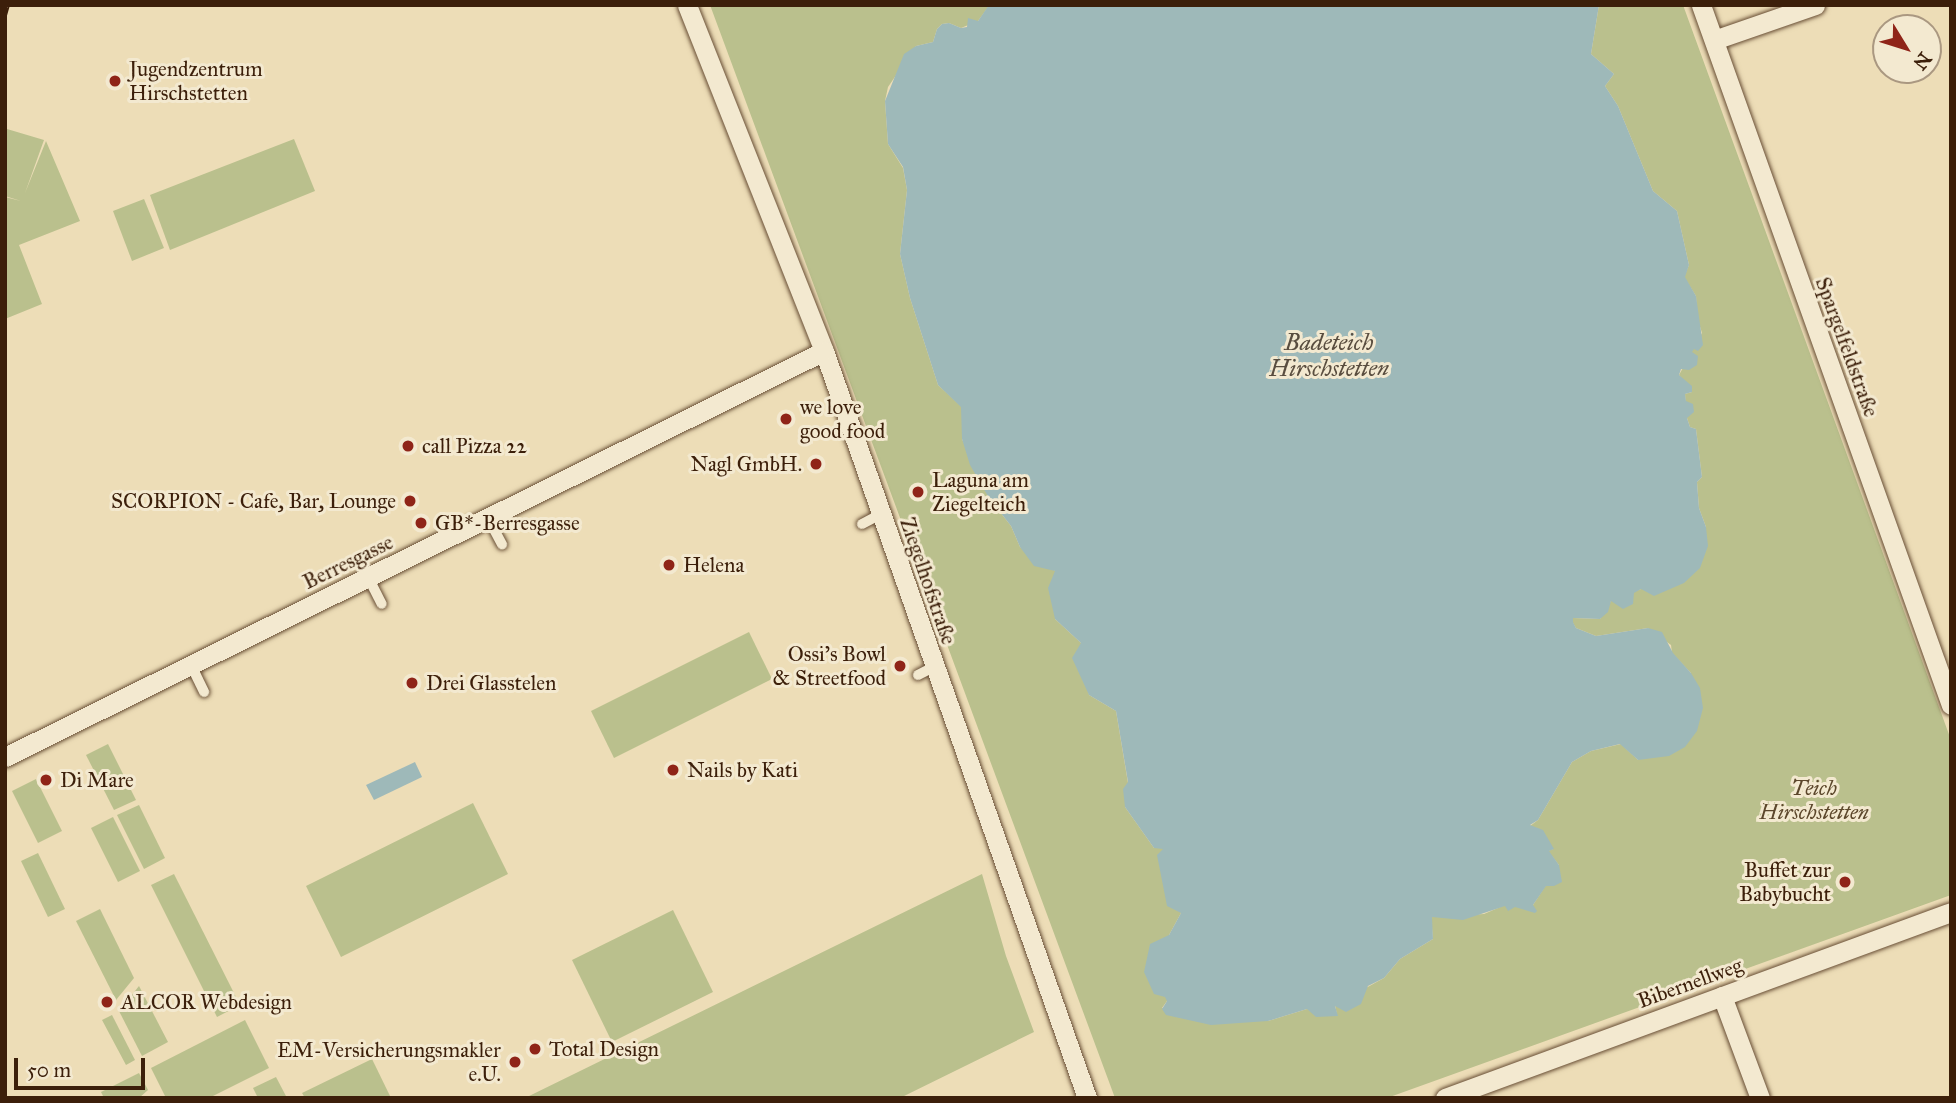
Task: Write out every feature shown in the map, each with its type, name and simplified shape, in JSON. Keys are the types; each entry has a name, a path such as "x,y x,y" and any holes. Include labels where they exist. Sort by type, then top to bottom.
{"street":[{"name":"Ziegelhofstraße","path":"687,5 824,351 881,514 926,671 1087,1098"},
{"name":"Spargelfeldstraße","path":"1700,5 1951,705"},
{"path":"1714,40 1815,5"},
{"name":"Berresgasse","path":"5,757 824,351"},
{"name":"Bibernellweg","path":"1455,1096 1951,912"},
{"path":"1723,996 1760,1098"}],"lane":[{"path":"862,524 881,514"},
{"path":"488,518 502,544"},
{"path":"368,577 382,604"},
{"path":"191,665 204,692"}],"green space":[{"name":"Teich Hirschstetten","path":"710,5 989,6 978,21 961,28 949,23 942,24 937,29 933,42 916,46 888,87 885,101 888,144 903,168 907,190 900,254 910,298 938,385 962,407 962,439 989,498 1011,526 1020,547 1055,571 1055,619 1081,643 1089,695 1116,711 1128,783 1125,807 1154,848 1164,848 1181,913 1169,935 1167,1001 1162,1008 1268,1021 1307,1009 1337,1015 1335,1005 1384,978 1400,959 1433,939 1431,917 1484,914 1505,905 1533,905 1559,865 1548,851 1553,849 1530,826 1538,820 1572,762 1591,751 1621,744 1638,760 1691,673 1672,653 1671,645 1648,628 1596,636 1576,628 1573,623 1573,618 1600,619 1611,601 1641,589 1706,527 1699,508 1697,482 1702,477 1696,429 1690,427 1687,418 1685,394 1692,392 1679,375 1702,333 1697,317 1696,296 1684,277 1689,265 1677,211 1653,191 1618,106 1605,86 1614,74 1591,54 1599,5 1683,5 1951,740 1951,895 1387,1098 1115,1098"},
{"path":"7,129 44,140 25,193 46,141 80,221 19,245 42,304 5,319 5,197 21,201 5,196"},
{"path":"294,139 315,191 170,250 150,195"},
{"path":"144,199 164,248 132,261 113,211"},
{"path":"749,632 772,679 614,758 591,711"},
{"path":"108,744 136,800 114,810 86,755"},
{"path":"36,779 62,831 38,843 12,791"},
{"path":"473,803 508,874 341,957 306,886"},
{"path":"139,805 165,858 144,869 117,815"},
{"path":"113,817 140,871 118,882 91,828"},
{"path":"38,853 65,909 48,917 21,861"},
{"path":"174,874 240,1005 217,1017 151,885"},
{"path":"982,874 1006,956 1034,1032 900,1098 525,1098"},
{"path":"100,909 134,978 116,1000 76,921"},
{"path":"673,910 713,992 612,1042 572,960"},
{"path":"139,986 168,1042 142,1056 119,1011"},
{"path":"112,1015 135,1060 126,1065 102,1020"},
{"path":"245,1020 269,1068 209,1098 166,1098 151,1068"},
{"path":"372,1059 391,1098 305,1098 302,1093"},
{"path":"139,1073 148,1090 139,1098 104,1098 101,1092"},
{"path":"276,1077 287,1098 258,1098 253,1088"}],"water":[{"name":"Badeteich Hirschstetten","path":"989,5 1599,5 1591,54 1614,74 1605,86 1618,106 1653,191 1677,211 1689,265 1685,277 1696,296 1703,345 1698,351 1694,349 1692,352 1698,356 1697,365 1689,370 1681,369 1679,375 1692,386 1692,392 1685,394 1686,401 1693,404 1694,412 1687,418 1690,427 1696,429 1702,477 1697,482 1699,508 1706,527 1708,546 1700,568 1684,583 1654,596 1641,589 1634,593 1633,604 1623,609 1611,601 1608,612 1600,619 1573,618 1573,622 1576,628 1596,636 1648,628 1662,632 1673,653 1700,688 1703,708 1697,731 1685,747 1669,756 1638,760 1620,744 1591,751 1572,762 1538,820 1530,825 1543,830 1554,849 1549,851 1559,865 1562,882 1546,886 1533,905 1537,911 1535,913 1515,907 1508,911 1505,906 1463,920 1432,917 1433,939 1400,959 1384,978 1368,986 1361,1004 1346,1012 1335,1006 1338,1016 1316,1017 1307,1009 1268,1021 1211,1025 1166,1015 1162,1009 1167,1001 1165,997 1154,994 1144,972 1150,944 1169,935 1181,913 1167,906 1157,855 1163,849 1154,848 1125,807 1123,789 1128,782 1116,711 1089,695 1072,658 1081,643 1055,619 1048,588 1055,571 1034,566 1020,547 1011,526 989,498 970,465 962,439 961,407 938,385 910,298 900,254 907,190 903,167 888,144 885,101 904,54 916,46 933,42 937,29 942,24 949,23 961,28 967,27 968,18 978,21"},
{"path":"415,762 422,777 374,800 366,785"}],"tram line":[{"path":"5,19 9,5"}],"place":[{"name":"Jugendzentrum Hirschstetten","path":"115,81"},
{"name":"we love good food","path":"786,419"},
{"name":"call Pizza 22","path":"408,446"},
{"name":"Nagl GmbH.","path":"816,464"},
{"name":"Laguna am Ziegelteich","path":"918,492"},
{"name":"SCORPION - Cafe, Bar, Lounge","path":"410,501"},
{"name":"GB*-Berresgasse","path":"421,523"},
{"name":"Helena","path":"669,565"},
{"name":"Ossi's Bowl & Streetfood","path":"900,666"},
{"name":"Drei Glasstelen","path":"412,683"},
{"name":"Nails by Kati","path":"673,770"},
{"name":"Di Mare","path":"46,780"},
{"name":"Buffet zur Babybucht","path":"1845,882"},
{"name":"ALCOR Webdesign","path":"107,1002"},
{"name":"Total Design","path":"535,1049"},
{"name":"EM-Versicherungsmakler e.U.","path":"515,1062"}]}
